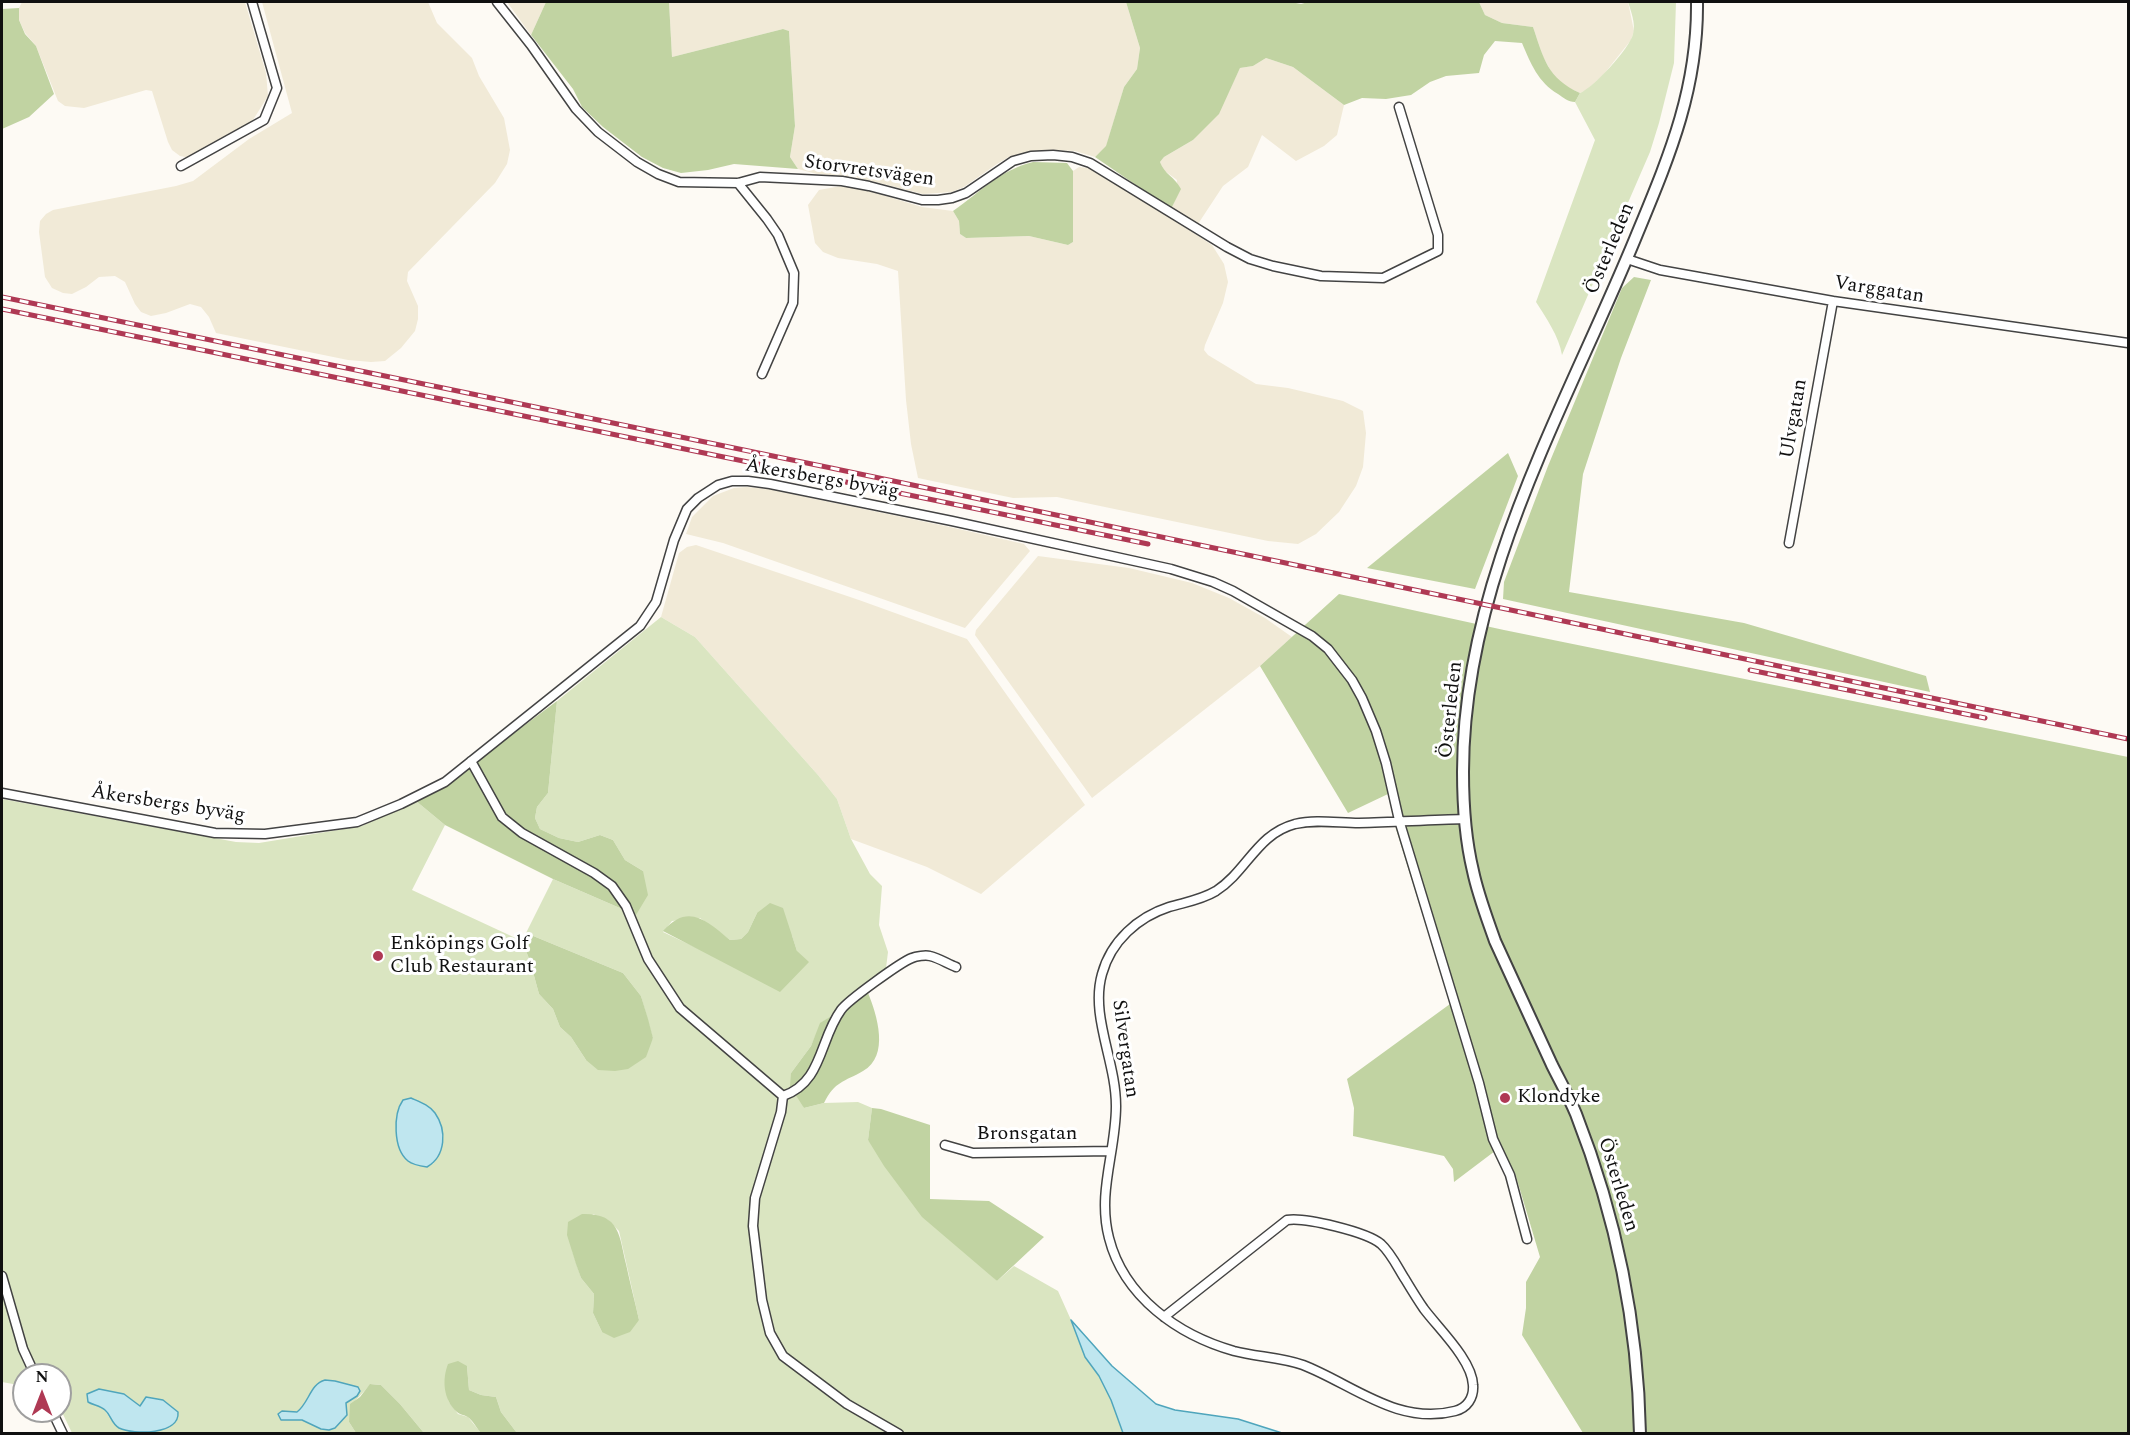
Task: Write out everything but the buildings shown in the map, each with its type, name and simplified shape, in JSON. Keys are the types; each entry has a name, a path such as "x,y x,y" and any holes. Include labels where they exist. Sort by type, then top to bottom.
{"street":[{"path":"181,166 264,120 277,88 252,2"},
{"name":"Storvretsvägen","path":"496,2 531,45 576,109 598,132 637,162 658,174 680,182 738,183 760,177 842,181 922,200 938,200 966,193 1013,161 1031,156 1072,157 1090,163 1184,222 1250,259 1321,276 1383,279 1396,270 1438,250 1439,243 1399,107"},
{"name":"Österleden","path":"1640,1434 1640,1399 1635,1352 1622,1267 1595,1165 1575,1112 1492,933 1472,869 1464,819 1463,746 1467,702 1482,620 1492,582 1533,472 1627,259 1672,148 1682,117 1694,50 1697,2"},
{"path":"738,183 778,236 794,273 793,303 762,374"},
{"name":"Varggatan","path":"1627,259 1660,270 1833,301 2128,343"},
{"name":"Ulvgatan","path":"1789,543 1833,301"},
{"name":"Åkersbergs byväg","path":"2,793 215,833 265,834 365,820 445,782 640,626 656,602 674,540 687,510 698,498 718,485 732,481 770,484 1171,569 1233,591 1311,636 1328,649 1341,664 1362,698 1386,763 1399,820 1479,1083 1493,1139 1510,1175 1527,1239"},
{"path":"471,761 502,817 522,832 594,873 612,886 626,906 648,959 680,1008 783,1096"},
{"name":"Silvergatan","path":"1164,1317 1279,1225 1287,1220 1306,1220 1366,1235 1385,1249 1422,1306 1468,1365 1473,1382 1473,1394 1464,1407 1457,1411 1428,1414 1401,1410 1371,1400 1326,1374 1299,1364 1282,1358 1234,1351 1212,1343 1187,1332 1164,1317 1149,1306 1130,1286 1113,1257 1104,1222 1103,1204 1115,1129 1116,1091 1098,1009 1101,976 1106,961 1125,934 1149,914 1194,902 1215,891 1246,864 1268,836 1282,828 1300,822 1358,823 1464,819"},
{"path":"783,1096 796,1092 810,1078 834,1023 850,1000 912,957 929,956 956,967"},
{"path":"783,1096 782,1112 755,1198 753,1226 762,1300 770,1334 783,1356 847,1404 899,1434"},
{"name":"Bronsgatan","path":"945,1145 973,1153 1111,1151"},
{"path":"2,1276 23,1349 29,1363"}],"shaded area":[{"path":"22,2 245,2 266,73 268,96 253,120 242,129 190,158 180,156 172,150 168,142 152,91 146,90 84,108 65,106 58,101 36,46 25,33 19,20 19,8"},
{"path":"262,2 428,2 437,23 472,58 479,76 504,118 510,150 507,164 495,183 408,272 407,281 418,306 415,331 401,348 385,361 348,360 216,333 209,317 201,307 190,304 151,316 141,312 125,282 115,276 99,277 72,294 52,288 45,277 39,232 40,221 46,214 53,210 193,181 249,139 292,113"},
{"path":"507,2 546,2 531,35"},
{"path":"669,2 1126,2 1140,48 1137,69 1124,87 1106,147 1095,157 1075,151 1030,152 1009,157 964,187 952,192 923,194 855,177 817,174 798,169 790,157 795,126 789,31 783,29 672,57"},
{"path":"1479,2 1628,2 1634,31 1631,40 1604,74 1587,90 1580,93 1564,86 1553,75 1543,57 1533,27 1502,23 1485,15"},
{"path":"1266,58 1293,67 1344,105 1337,135 1324,146 1296,161 1262,135 1248,167 1223,186 1198,224 1171,209 1175,200 1177,180 1162,169 1160,162 1164,157 1193,140 1228,93 1240,68 1253,66"},
{"path":"1079,167 1090,168 1125,188 1212,245 1224,264 1228,282 1223,303 1205,345 1204,350 1208,355 1256,384 1288,388 1343,401 1363,411 1366,433 1363,467 1356,486 1339,512 1316,534 1298,544 1268,541 1057,497 1013,498 918,478 906,400 898,271 877,264 838,258 823,252 815,243 808,205 819,190 841,186 866,190 922,207 953,211 959,221 960,234 966,238 1029,236 1068,245 1073,242 1073,171"},
{"path":"734,488 768,489 950,527 1024,544 1030,551 965,628 723,543 686,534 692,517 713,496"},
{"path":"696,545 967,639 1085,805 981,894 927,867 851,839 837,799 818,775 695,637 661,617 679,553 687,547"},
{"path":"1038,556 1129,568 1192,583 1229,598 1265,618 1292,637 1260,666 1092,798 975,635 976,630"}],"green space":[{"path":"546,2 669,2 672,57 783,29 789,31 795,126 790,157 798,169 734,164 681,173 663,168 642,157 603,127 582,107 573,89 531,35"},
{"path":"1126,2 1291,2 1301,4 1308,2 1479,2 1485,15 1502,23 1533,27 1548,66 1560,81 1580,93 1573,102 1566,100 1545,84 1536,72 1522,43 1495,41 1484,55 1479,73 1446,76 1430,82 1411,95 1386,99 1362,98 1344,105 1293,67 1266,58 1253,66 1240,68 1219,114 1193,140 1164,157 1160,162 1181,189 1171,209 1095,157 1106,146 1124,87 1137,69 1140,48"},
{"path":"1628,2 1676,2 1674,63 1650,152 1562,355 1555,334 1536,302 1595,140 1575,102 1580,93 1610,67 1630,40 1634,26"},
{"path":"19,8 19,20 25,34 36,46 54,94 29,117 2,129 2,9"},
{"path":"1033,162 1067,163 1073,171 1073,242 1068,245 1029,236 966,238 960,234 959,221 953,211 1000,176"},
{"path":"1634,277 1651,280 1621,358 1583,474 1569,592 1744,623 1926,676 1930,692 1503,599 1504,582 1548,466 1622,288"},
{"path":"1508,453 1518,476 1475,589 1367,568"},
{"path":"1339,594 1504,630 2128,757 2128,1433 1583,1433 1522,1335 1526,1308 1526,1282 1540,1257 1515,1173 1495,1151 1454,1182 1453,1169 1444,1156 1353,1136 1354,1108 1347,1079 1450,1004 1396,829 1388,794 1348,813 1260,666"},
{"path":"661,617 695,637 837,799 851,839 870,874 882,886 879,925 888,952 886,968 847,998 834,1014 821,1023 811,1046 791,1073 804,1108 824,1103 858,1102 872,1108 868,1140 997,1281 1014,1266 1058,1291 1085,1357 1099,1376 1111,1400 1123,1433 517,1433 501,1412 496,1397 481,1395 469,1390 467,1366 445,1387 449,1402 458,1414 468,1417 481,1433 424,1433 381,1385 371,1384 354,1402 349,1422 356,1433 72,1433 67,1423 72,1423 72,1363 12,1363 12,1384 2,1382 2,799 236,842 259,843 362,826 416,801 445,825 412,890 522,941 539,994 553,1009 560,1027 571,1037 586,1060 653,1039 641,996 623,973 526,933 553,879 636,915 643,871 625,860 613,840 600,835 578,842 559,838 540,829 535,818 537,807 548,793 557,701","holes":["757,913 792,936 797,951 701,950 663,932 672,921 700,918 730,940 741,939 748,932","403,1100 422,1103 436,1114 440,1122 441,1148 433,1164 397,1130 399,1106","593,1214 608,1220 619,1231 639,1320 602,1332 593,1313 594,1294 581,1278 572,1250","325,1380 358,1387 346,1403 347,1416 330,1424 296,1419 286,1420 282,1411 297,1412 320,1382","106,1390 124,1394 140,1406 143,1404 170,1428 142,1432 109,1417 103,1407"]},
{"path":"557,701 548,793 537,807 535,818 540,829 559,838 578,842 600,835 613,840 625,860 643,871 648,895 636,915 553,879 445,825 416,801 482,757"},
{"path":"770,903 783,908 797,951 809,962 780,992 663,931 672,923 689,916 705,921 730,940 741,939 748,932 757,913"},
{"path":"526,933 623,973 641,996 648,1019 653,1038 646,1057 628,1069 615,1071 598,1070 586,1060 571,1037 560,1027 553,1009 539,994 522,941"},
{"path":"868,993 875,1012 879,1035 876,1056 863,1071 836,1086 824,1103 804,1108 790,1086 791,1073 811,1046 820,1023"},
{"path":"872,1108 930,1125 930,1199 989,1201 1044,1237 997,1281 922,1217 884,1166 868,1140"},
{"path":"582,1214 604,1217 611,1222 622,1244 639,1320 630,1332 614,1338 602,1332 593,1313 594,1294 581,1278 567,1235 568,1222"},
{"path":"458,1361 467,1366 469,1390 481,1395 496,1397 501,1412 517,1433 481,1433 469,1418 452,1407 446,1395 445,1376 448,1364"},
{"path":"370,1384 381,1385 424,1433 356,1433 349,1422 350,1404 360,1397"}],"water":[{"path":"411,1098 433,1110 439,1120 443,1135 438,1156 427,1167 408,1161 403,1156 397,1140 397,1114 403,1100"},
{"path":"1071,1320 1112,1366 1156,1404 1175,1410 1238,1419 1282,1433 1123,1433 1111,1400 1099,1376 1085,1357"},
{"path":"325,1380 358,1387 360,1391 357,1396 346,1403 347,1415 335,1428 321,1429 302,1420 281,1420 278,1414 282,1411 297,1412 316,1385"},
{"path":"99,1389 124,1394 140,1406 146,1397 163,1400 178,1412 177,1420 164,1429 155,1431 135,1432 119,1428 105,1410 88,1402 87,1394"}],"railway":[{"path":"2,297 2128,739"},
{"path":"2,309 1148,544"},
{"path":"1750,670 1985,718"}],"place":[{"name":"Enköpings Golf Club Restaurant","path":"378,956"},
{"name":"Klondyke","path":"1505,1098"}]}
